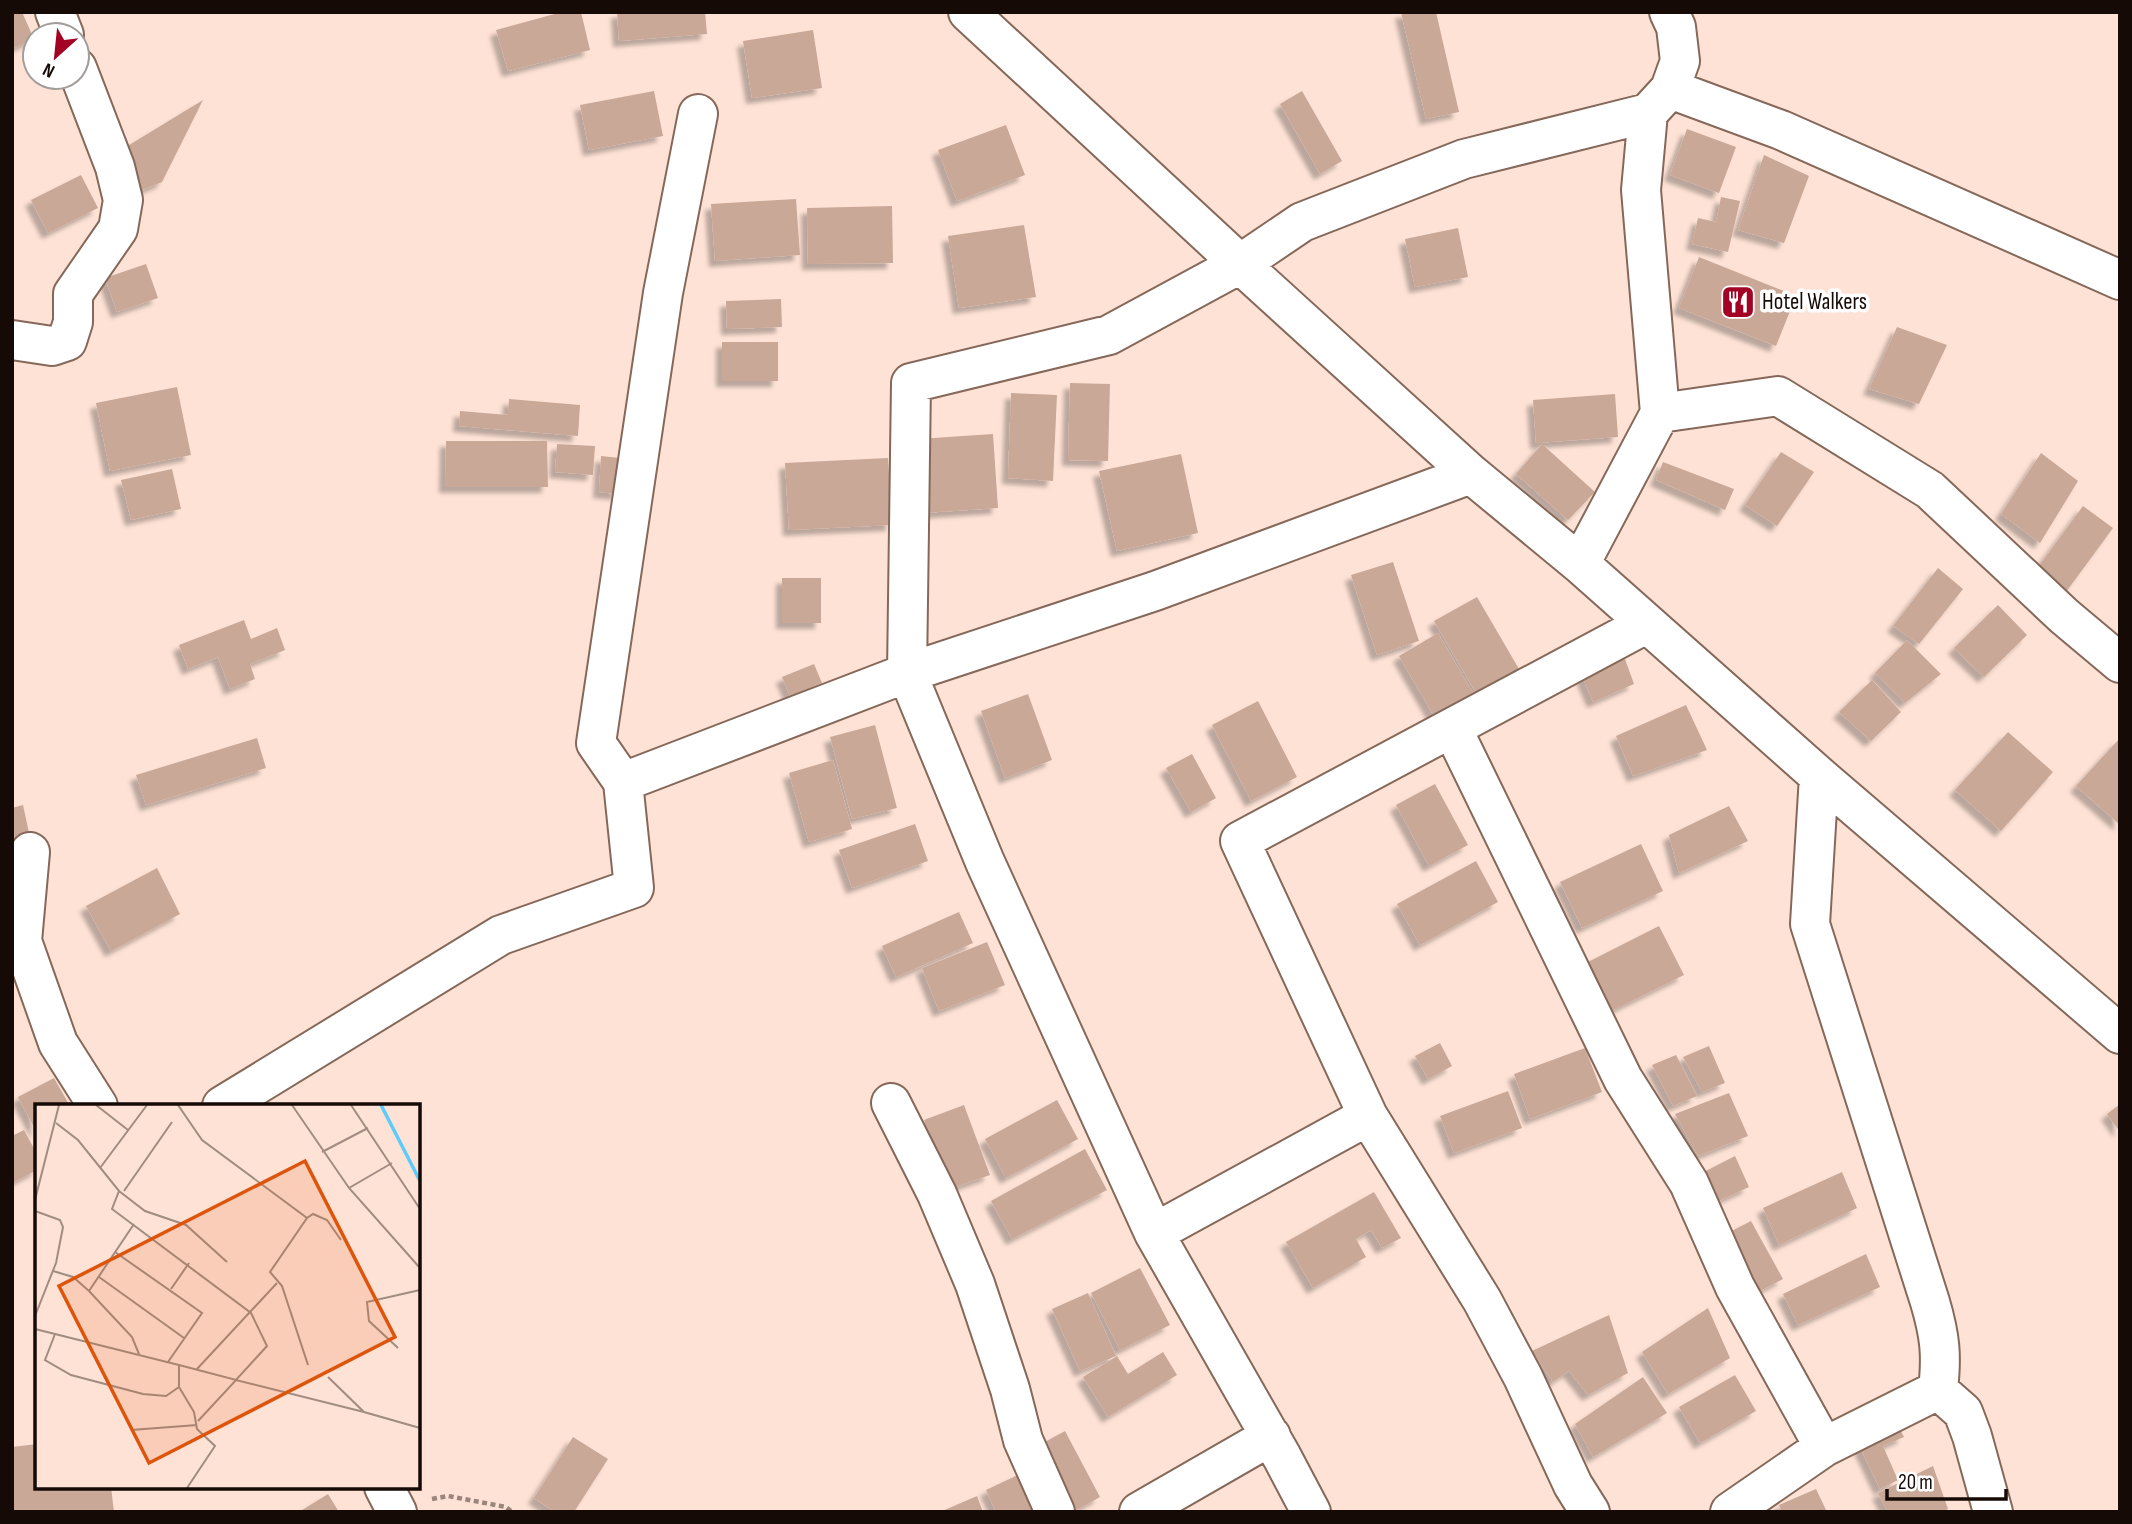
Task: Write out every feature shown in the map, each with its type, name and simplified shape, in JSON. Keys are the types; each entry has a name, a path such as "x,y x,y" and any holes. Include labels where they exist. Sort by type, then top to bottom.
{"street":[{"path":"968,12 1471,474 1580,564 1819,776 2120,1034"},
{"path":"1580,564 1660,413 1641,190 1659,101 1680,61 1676,27 1669,12"},
{"path":"12,340 52,346 68,341 73,322 74,294 118,229 123,200 115,167 86,91"},
{"path":"1311,1512 1271,1436 1154,1233 985,862 907,673 911,383 1109,335 1240,264 1302,222 1464,159 1659,101 1781,130 2120,280"},
{"path":"225,1104 501,935 634,888 623,782 596,743 663,293 698,114"},
{"path":"1660,413 1778,396 1930,491 2064,616 2120,663"},
{"path":"623,782 907,673 1155,592 1471,474"},
{"path":"1590,1512 1573,1485 1523,1377 1482,1300 1368,1116 1240,841 1646,624"},
{"path":"1452,728 1623,1079 1689,1183 1735,1287 1824,1447"},
{"path":"1819,776 1810,924 1940,1338 1938,1390"},
{"path":"30,852 22,942 58,1043 97,1104"},
{"path":"891,1103 937,1194 975,1284 1010,1389 1023,1440 1055,1512"},
{"path":"1154,1233 1368,1116"},
{"path":"1730,1512 1824,1447 1938,1390"},
{"path":"1938,1390 1963,1412 1993,1512"},
{"path":"1139,1512 1271,1436"}],"path":[{"path":"391,1502 448,1496 506,1507 512,1512"}],"building":[{"path":"12,12 22,12 26,21 21,21 21,45 12,49"},
{"path":"562,12 581,12 590,50 508,71 496,30"},
{"path":"617,12 705,12 707,34 619,41"},
{"path":"1401,12 1436,12 1459,112 1426,119"},
{"path":"813,30 822,88 752,98 743,41"},
{"path":"654,91 663,136 589,150 580,105"},
{"path":"1302,91 1342,161 1320,174 1280,104"},
{"path":"203,100 162,182 142,190 121,150"},
{"path":"1006,125 1025,175 957,201 938,150"},
{"path":"1687,129 1736,147 1719,193 1670,175"},
{"path":"1764,155 1809,176 1784,243 1738,230"},
{"path":"81,175 98,208 48,233 31,200"},
{"path":"1721,197 1740,201 1728,252 1692,244 1698,218 1716,222"},
{"path":"796,199 800,255 715,261 711,204"},
{"path":"892,206 893,263 808,264 807,208"},
{"path":"1024,225 1036,297 959,308 948,236"},
{"path":"1458,228 1468,277 1415,287 1405,239"},
{"name":"Hotel Walkers","path":"1699,257 1796,296 1776,346 1679,308"},
{"path":"146,264 158,298 117,312 105,278"},
{"path":"781,299 782,327 727,329 726,301"},
{"path":"1897,327 1947,345 1919,404 1869,389"},
{"path":"722,342 778,342 778,381 722,381"},
{"path":"1070,383 1110,384 1108,461 1068,460"},
{"path":"177,387 191,455 110,471 96,403"},
{"path":"1011,393 1057,395 1053,481 1008,478"},
{"path":"1615,394 1618,437 1536,443 1533,400"},
{"path":"509,399 580,405 578,436 459,426 460,411 508,415"},
{"path":"993,434 998,508 923,513 918,439"},
{"path":"446,441 547,441 548,487 445,487"},
{"path":"557,444 595,446 593,475 555,472"},
{"path":"1542,444 1595,492 1568,520 1516,474"},
{"path":"1781,452 1814,472 1777,526 1745,505"},
{"path":"2041,453 2078,481 2040,543 2001,514"},
{"path":"1181,454 1198,533 1117,551 1099,471"},
{"path":"601,456 620,458 618,494 599,492"},
{"path":"888,458 892,525 789,530 785,463"},
{"path":"1663,462 1734,489 1725,510 1656,480"},
{"path":"172,469 181,509 131,520 121,480"},
{"path":"2083,506 2113,528 2063,596 2033,574"},
{"path":"1393,562 1419,641 1377,655 1351,575"},
{"path":"1938,568 1963,589 1919,644 1893,626"},
{"path":"782,578 821,578 821,623 782,623"},
{"path":"1477,597 1519,669 1476,693 1434,621"},
{"path":"1998,605 2027,635 1984,677 1954,648"},
{"path":"244,620 251,639 277,628 285,650 250,664 255,679 230,689 218,657 188,669 179,645"},
{"path":"1438,633 1477,700 1438,723 1399,656"},
{"path":"1907,640 1941,674 1905,703 1875,673"},
{"path":"1621,648 1634,684 1593,702 1579,669"},
{"path":"814,664 822,683 790,696 782,677"},
{"path":"1872,680 1901,712 1871,741 1839,712"},
{"path":"1028,694 1052,760 1005,778 981,711"},
{"path":"1258,701 1297,777 1251,801 1212,725"},
{"path":"1686,705 1707,750 1633,776 1616,736"},
{"path":"875,725 897,808 852,819 830,737"},
{"path":"2008,732 2053,772 2001,831 1955,790"},
{"path":"257,738 266,768 146,805 136,775"},
{"path":"2120,738 2120,825 2076,786"},
{"path":"1192,754 1216,798 1191,812 1166,768"},
{"path":"833,760 852,829 809,842 789,773"},
{"path":"1435,784 1468,845 1429,866 1396,805"},
{"path":"23,805 31,842 12,846 12,808"},
{"path":"1729,806 1748,841 1679,873 1669,835"},
{"path":"915,824 928,861 852,888 839,850"},
{"path":"1641,844 1663,891 1582,928 1560,882"},
{"path":"1476,861 1498,902 1420,945 1397,904"},
{"path":"157,868 180,914 111,951 86,906"},
{"path":"959,912 973,943 896,977 882,946"},
{"path":"1659,926 1684,975 1611,1011 1586,963"},
{"path":"987,942 1005,985 939,1011 922,968"},
{"path":"1440,1043 1452,1066 1428,1079 1415,1056"},
{"path":"1709,1046 1725,1083 1702,1092 1683,1057"},
{"path":"1585,1048 1602,1092 1530,1119 1514,1074"},
{"path":"1676,1055 1697,1096 1673,1106 1652,1065"},
{"path":"54,1078 69,1104 35,1104 35,1129 18,1097"},
{"path":"1508,1091 1522,1128 1454,1153 1440,1116"},
{"path":"1729,1093 1748,1136 1698,1156 1675,1114"},
{"path":"1057,1100 1078,1139 1006,1178 985,1139"},
{"path":"2120,1104 2120,1132 2107,1114"},
{"path":"964,1105 990,1175 950,1189 924,1120"},
{"path":"24,1130 35,1150 35,1171 12,1183 12,1136"},
{"path":"1085,1149 1107,1190 1012,1239 991,1201"},
{"path":"1735,1156 1749,1187 1712,1204 1698,1175"},
{"path":"1842,1172 1857,1208 1779,1245 1763,1208"},
{"path":"1374,1192 1401,1238 1382,1248 1371,1230 1356,1239 1366,1257 1313,1288 1286,1242"},
{"path":"1751,1221 1783,1279 1749,1297 1718,1238"},
{"path":"1866,1254 1880,1287 1798,1325 1783,1294"},
{"path":"1140,1268 1170,1325 1120,1350 1091,1293"},
{"path":"1088,1293 1116,1356 1080,1371 1052,1309"},
{"path":"1708,1308 1730,1358 1668,1394 1642,1352"},
{"path":"1609,1315 1628,1373 1588,1395 1569,1371 1553,1382 1532,1351"},
{"path":"1163,1352 1177,1375 1108,1417 1083,1377 1117,1356 1128,1374"},
{"path":"1735,1375 1756,1411 1700,1443 1679,1407"},
{"path":"1643,1377 1667,1413 1593,1457 1575,1424"},
{"path":"1897,1423 1904,1437 1883,1446 1898,1480 1880,1489 1857,1441"},
{"path":"1065,1431 1100,1497 1073,1512 1034,1448"},
{"path":"573,1437 608,1459 574,1512 555,1512 534,1498"},
{"path":"35,1444 35,1489 111,1489 114,1512 12,1512 12,1447"},
{"path":"1933,1466 1948,1509 1942,1512 1888,1512 1878,1493"},
{"path":"1022,1473 1040,1512 996,1512 986,1490"},
{"path":"1816,1489 1827,1512 1782,1512 1779,1505"},
{"path":"328,1494 339,1512 299,1512"},
{"path":"977,1496 983,1512 940,1512"}],"place":[{"name":"Hotel Walkers","path":"1738,302"}]}
